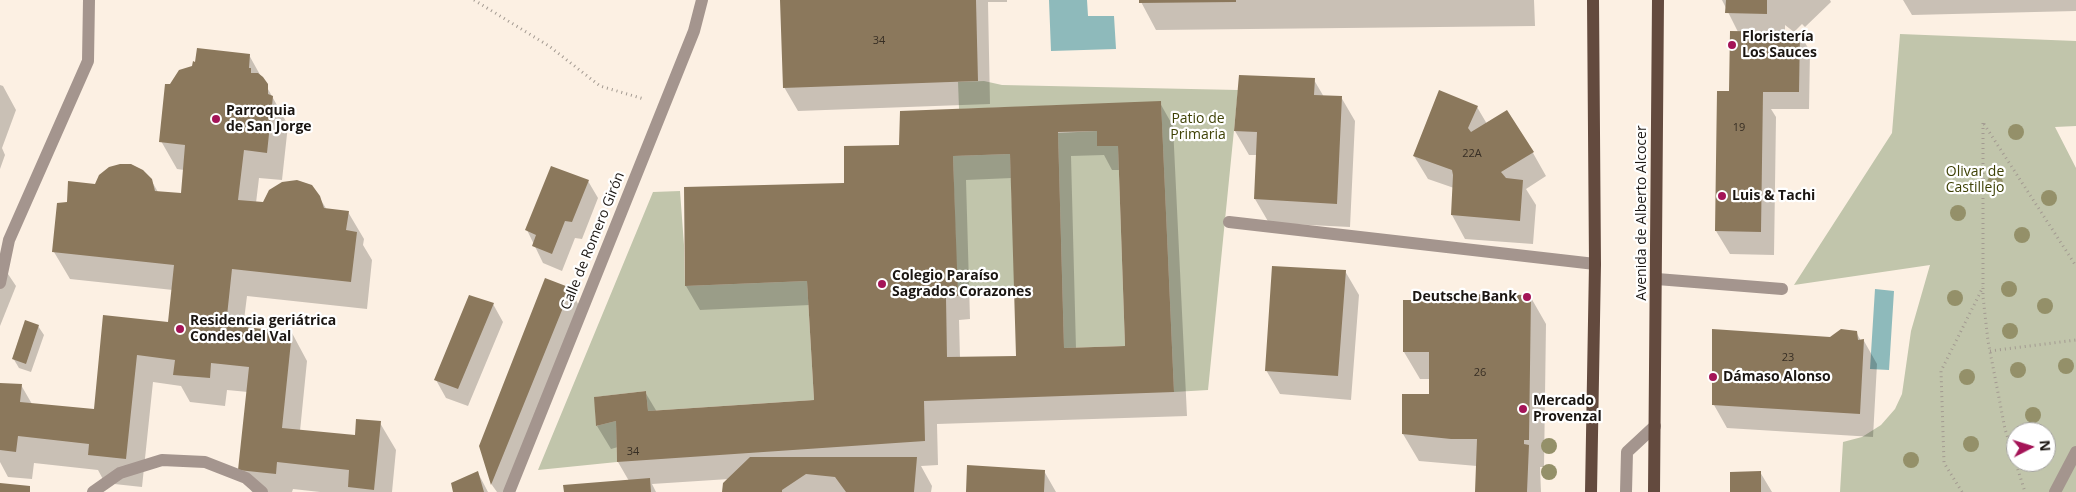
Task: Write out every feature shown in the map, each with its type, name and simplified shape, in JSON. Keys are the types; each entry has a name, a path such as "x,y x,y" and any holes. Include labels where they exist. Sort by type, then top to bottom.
{"main road":[{"path":"1591,492 1595,264 1593,0"},
{"name":"Avenida de Alberto Alcocer","path":"1654,492 1658,0"}],"street":[{"path":"0,283 10,240 88,61 90,0"},
{"name":"Calle de Romero Girón","path":"509,492 694,31 702,0"},
{"path":"1230,222 1595,264"},
{"path":"1657,279 1782,289"},
{"path":"1626,492 1627,452 1655,426"},
{"path":"2055,492 2076,452"},
{"path":"93,492 120,473 162,460 205,462 246,478 262,492"}],"path":[{"path":"474,0 549,46 600,86 664,105"},
{"path":"2025,492 2005,429 1990,351 1984,286 1983,123 2076,266"},
{"path":"1962,492 1944,463 1941,370 1984,286"},
{"path":"1990,351 2076,340"}],"green space":[{"name":"Olivar de Castillejo","path":"1900,34 2076,41 2076,126 2055,127 2076,168 2076,492 1840,492 1843,442 1862,437 1881,425 1895,409 1902,394 1911,331 1930,265 1794,285 1892,133"},
{"name":"Patio de Primaria","path":"984,81 1002,85 1238,90 1208,390 1174,392 1161,102 959,109 958,82"},
{"path":"1097,131 1098,146 1118,146 1125,346 1064,348 1058,133"},
{"path":"1010,154 1015,287 957,291 953,156"},
{"path":"680,191 685,286 807,281 814,400 648,411 646,391 595,397 596,426 616,421 617,462 538,470 653,192"}],"water":[{"path":"1049,0 1087,0 1088,16 1114,16 1116,49 1051,51"},
{"path":"1875,289 1894,291 1889,370 1870,369"}],"building":[{"path":"780,0 976,0 978,81 783,88"},
{"path":"1139,0 1236,0 1236,2 1139,3"},
{"path":"1726,0 1767,0 1767,14 1725,13"},
{"path":"1730,31 1800,32 1799,92 1763,92 1761,232 1715,231 1717,91 1729,91"},
{"name":"Residencia geriátrica Condes del Val","path":"197,48 250,54 249,68 251,68 251,73 258,73 263,77 268,84 268,94 273,96 267,153 244,150 238,200 263,202 269,190 282,182 297,180 312,185 320,196 324,208 349,211 346,230 357,232 351,282 232,269 226,325 292,332 282,428 355,435 356,419 381,421 374,490 348,487 349,470 277,462 276,474 238,470 249,367 211,363 210,378 173,375 175,360 137,355 126,459 88,455 89,444 18,436 16,452 0,450 0,383 22,384 20,402 94,409 103,315 168,322 174,265 52,252 57,203 67,202 68,181 95,184 99,175 109,167 120,164 131,164 143,170 152,179 155,191 181,193 185,145 159,142 165,84 170,84 179,70 192,66 193,61 195,62"},
{"path":"1239,75 1315,78 1314,95 1342,96 1337,204 1254,199 1257,132 1234,131"},
{"path":"1439,90 1478,106 1468,128 1471,132 1507,110 1534,152 1501,172 1506,178 1523,180 1520,221 1451,215 1452,170 1413,156"},
{"name":"Colegio Paraíso Sagrados Corazones","path":"1161,101 1174,392 924,401 925,441 617,462 616,421 596,426 594,397 646,391 648,411 814,400 807,281 685,286 684,187 844,183 844,146 899,145 900,111","holes":["1097,131 1097,146 1118,146 1125,346 1064,348 1058,132","1010,154 1016,356 947,357 946,297 958,296 953,156"]},
{"path":"551,166 589,180 572,222 565,221 552,254 532,246 536,235 525,230"},
{"path":"1272,266 1346,270 1338,376 1265,371"},
{"path":"545,278 571,288 491,485 479,446"},
{"path":"1444,294 1531,295 1529,440 1524,440 1524,444 1529,445 1527,492 1475,492 1477,439 1451,439 1402,434 1402,394 1429,394 1429,352 1403,352 1403,300 1445,300"},
{"path":"469,295 494,303 458,389 434,380"},
{"path":"25,320 39,325 26,364 12,359"},
{"path":"1712,329 1830,337 1841,329 1857,331 1858,340 1864,339 1860,414 1712,405"},
{"path":"750,457 917,457 914,492 846,492 835,477 806,474 782,490 782,492 722,492 723,483"},
{"path":"967,465 1045,470 1044,492 966,492"},
{"path":"478,471 484,492 453,492 451,483"},
{"path":"1761,471 1761,492 1730,492 1730,472"},
{"path":"650,478 651,492 564,492 563,485"},
{"path":"0,483 30,486 30,492 0,492"}],"place":[{"name":"Floristería Los Sauces","path":"1732,45"},
{"name":"Parroquia de San Jorge","path":"216,119"},
{"name":"Luis & Tachi","path":"1722,196"},
{"name":"Colegio Paraíso Sagrados Corazones","path":"882,284"},
{"name":"Deutsche Bank","path":"1527,297"},
{"name":"Residencia geriátrica Condes del Val","path":"180,329"},
{"name":"Dámaso Alonso","path":"1713,377"},
{"name":"Mercado Provenzal","path":"1523,409"}]}
